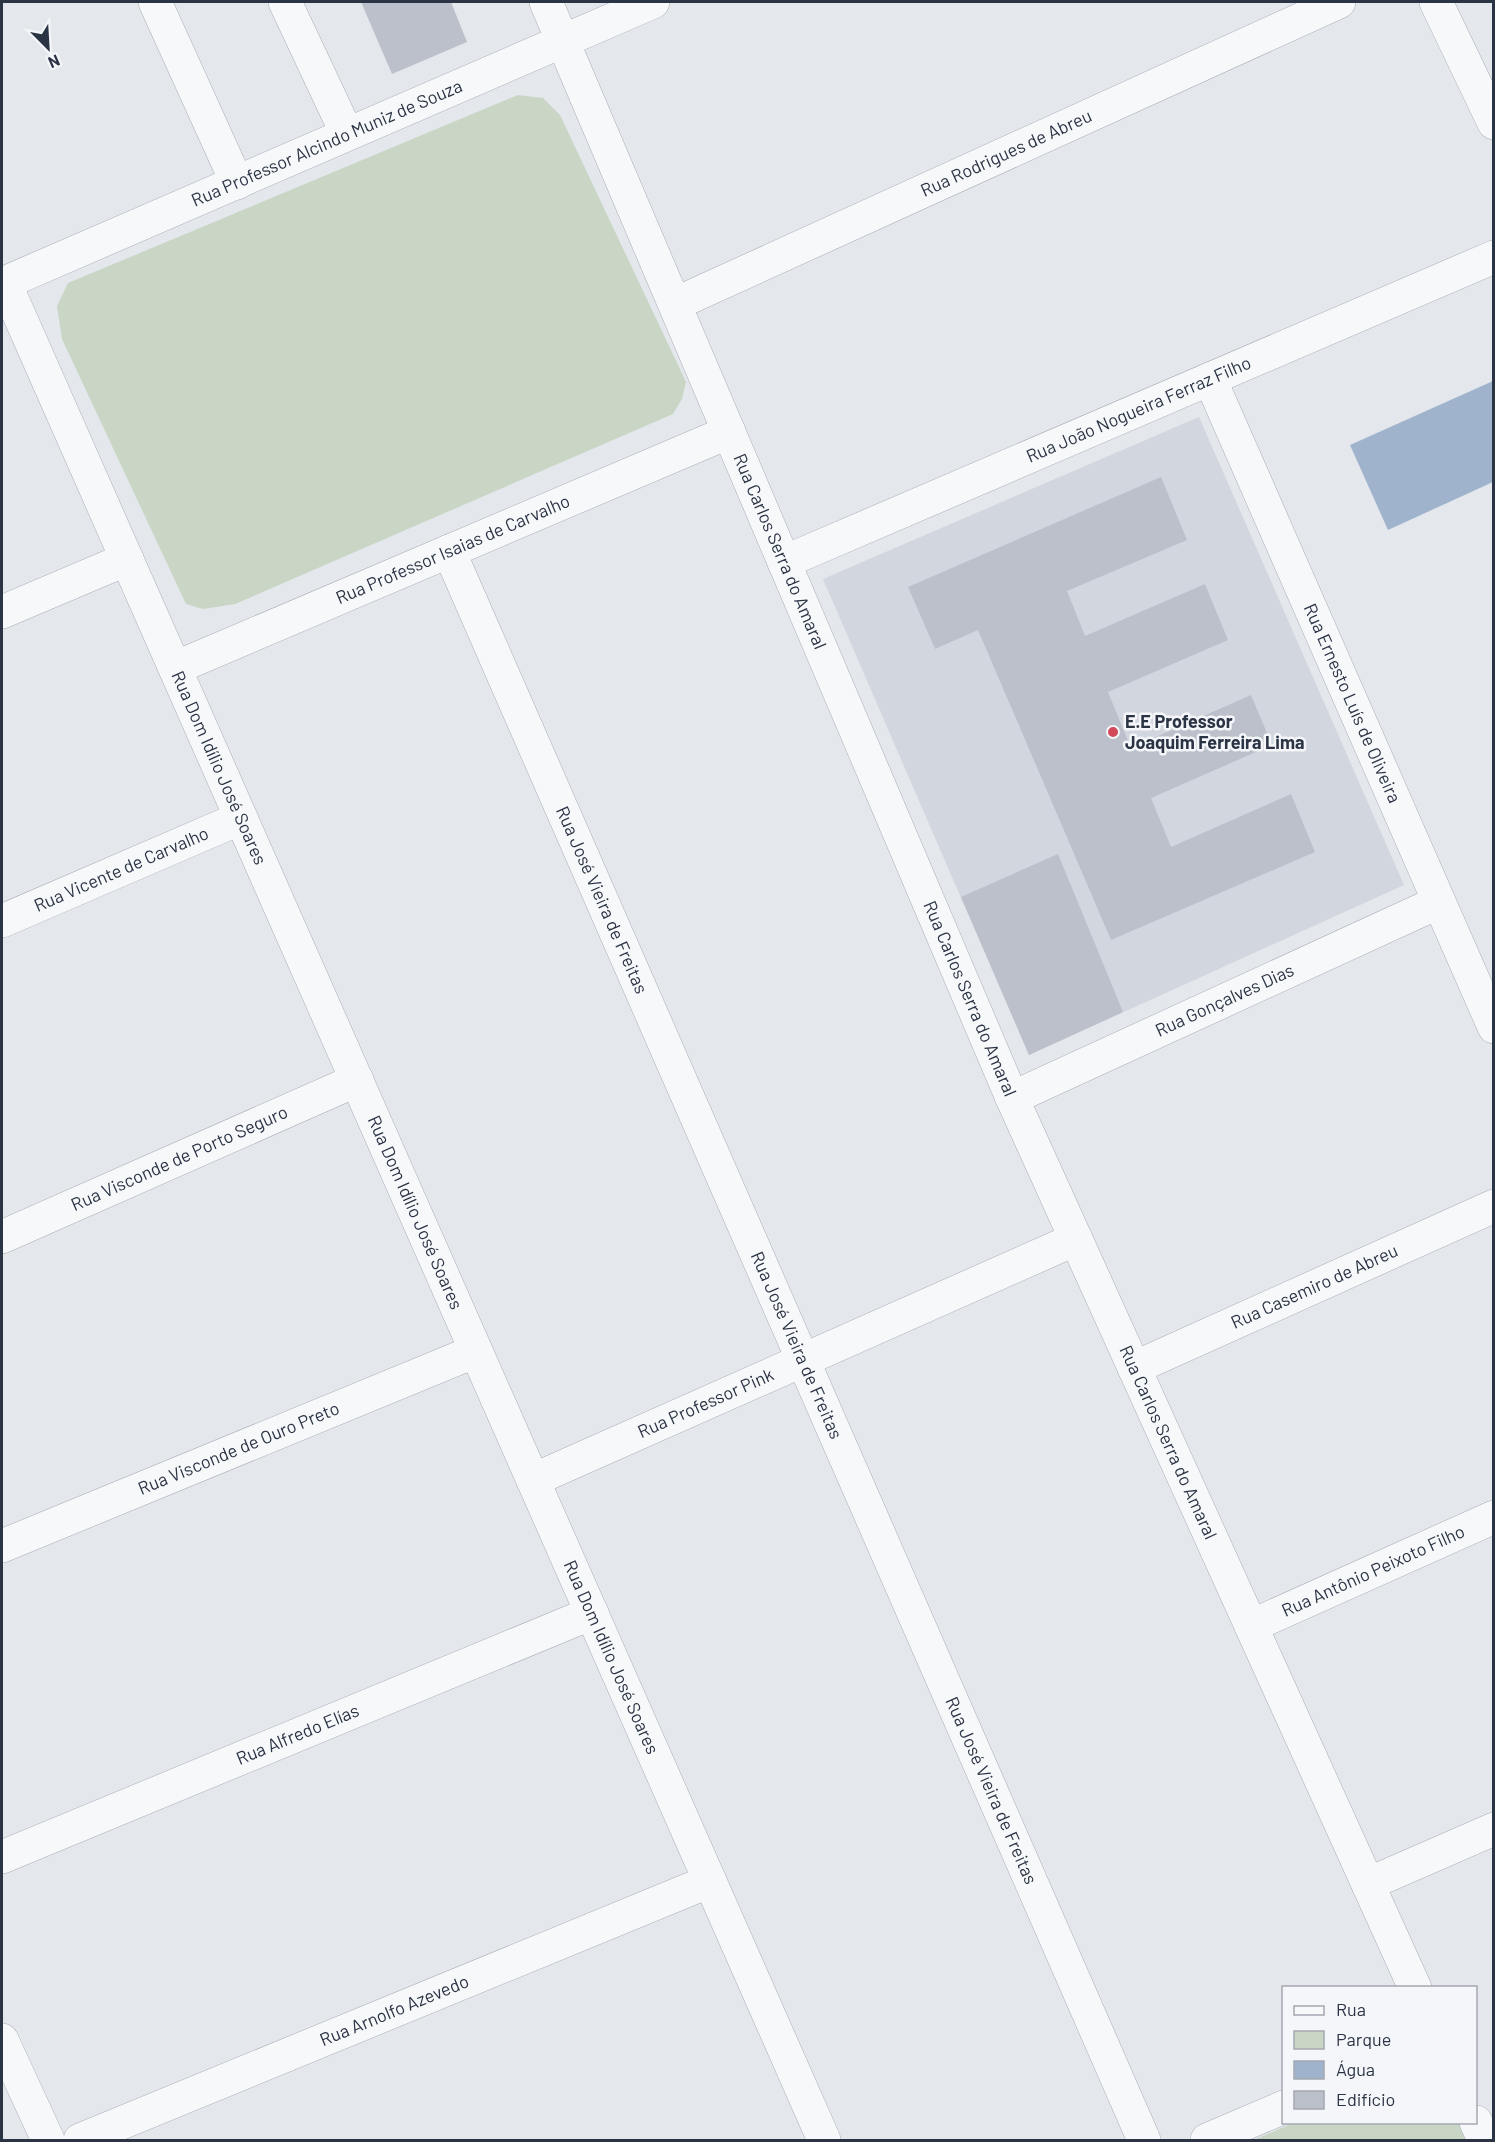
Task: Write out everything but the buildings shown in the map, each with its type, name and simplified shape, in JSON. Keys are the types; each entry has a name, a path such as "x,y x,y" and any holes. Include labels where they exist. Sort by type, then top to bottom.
{"street":[{"path":"155,2 237,183"},
{"path":"285,2 346,134"},
{"name":"Rua Carlos Serra do Amaral","path":"546,2 1012,1098 1414,1986"},
{"name":"Rua Professor Alcindo Muniz de Souza","path":"3,284 653,2"},
{"name":"Rua Rodrigues de Abreu","path":"675,304 1339,2"},
{"path":"1436,2 1494,123"},
{"name":"Rua João Nogueira Ferraz Filho","path":"784,562 1494,257"},
{"name":"Rua Dom Idílio José Soares","path":"3,284 127,559 592,1612 710,1881 817,2138"},
{"name":"Rua Ernesto Luís de Oliveira","path":"1210,379 1494,1028"},
{"name":"Rua Professor Isaias de Carvalho","path":"175,668 729,432"},
{"name":"Rua José Vieira de Freitas","path":"449,551 1144,2140"},
{"path":"2,612 127,559"},
{"name":"Rua Vicente de Carvalho","path":"2,921 241,818"},
{"name":"Rua Gonçalves Dias","path":"1012,1098 1438,902"},
{"name":"Rua Visconde de Porto Seguro","path":"2,1237 357,1080"},
{"name":"Rua Casemiro de Abreu","path":"1134,1368 1494,1206"},
{"name":"Rua Professor Pink","path":"533,1480 1076,1239"},
{"name":"Rua Visconde de Ouro Preto","path":"2,1546 476,1351"},
{"name":"Rua Antônio Peixoto Filho","path":"1251,1626 1494,1517"},
{"name":"Rua Alfredo Elías","path":"2,1857 592,1612"},
{"path":"1368,1884 1494,1829"},
{"name":"Rua Arnolfo Azevedo","path":"80,2140 710,1881"},
{"path":"2,2040 48,2140"},
{"path":"2,2097 33,2111"},
{"path":"1208,2140 1282,2108"},
{"path":"1477,2124 1484,2140"}],"shaded area":[{"name":"E.E Professor Joaquim Ferreira Lima","path":"1199,417 1404,885 1029,1055 823,579"}],"green space":[{"path":"518,95 543,98 560,115 686,382 682,399 673,414 235,604 203,609 186,604 62,339 57,306 68,283"},
{"path":"1290,2124 1459,2124 1467,2140 1254,2140"}],"water":[{"path":"1493,381 1493,482 1388,530 1350,445"}],"place":[{"name":"E.E Professor Joaquim Ferreira Lima","path":"1113,732"}]}
